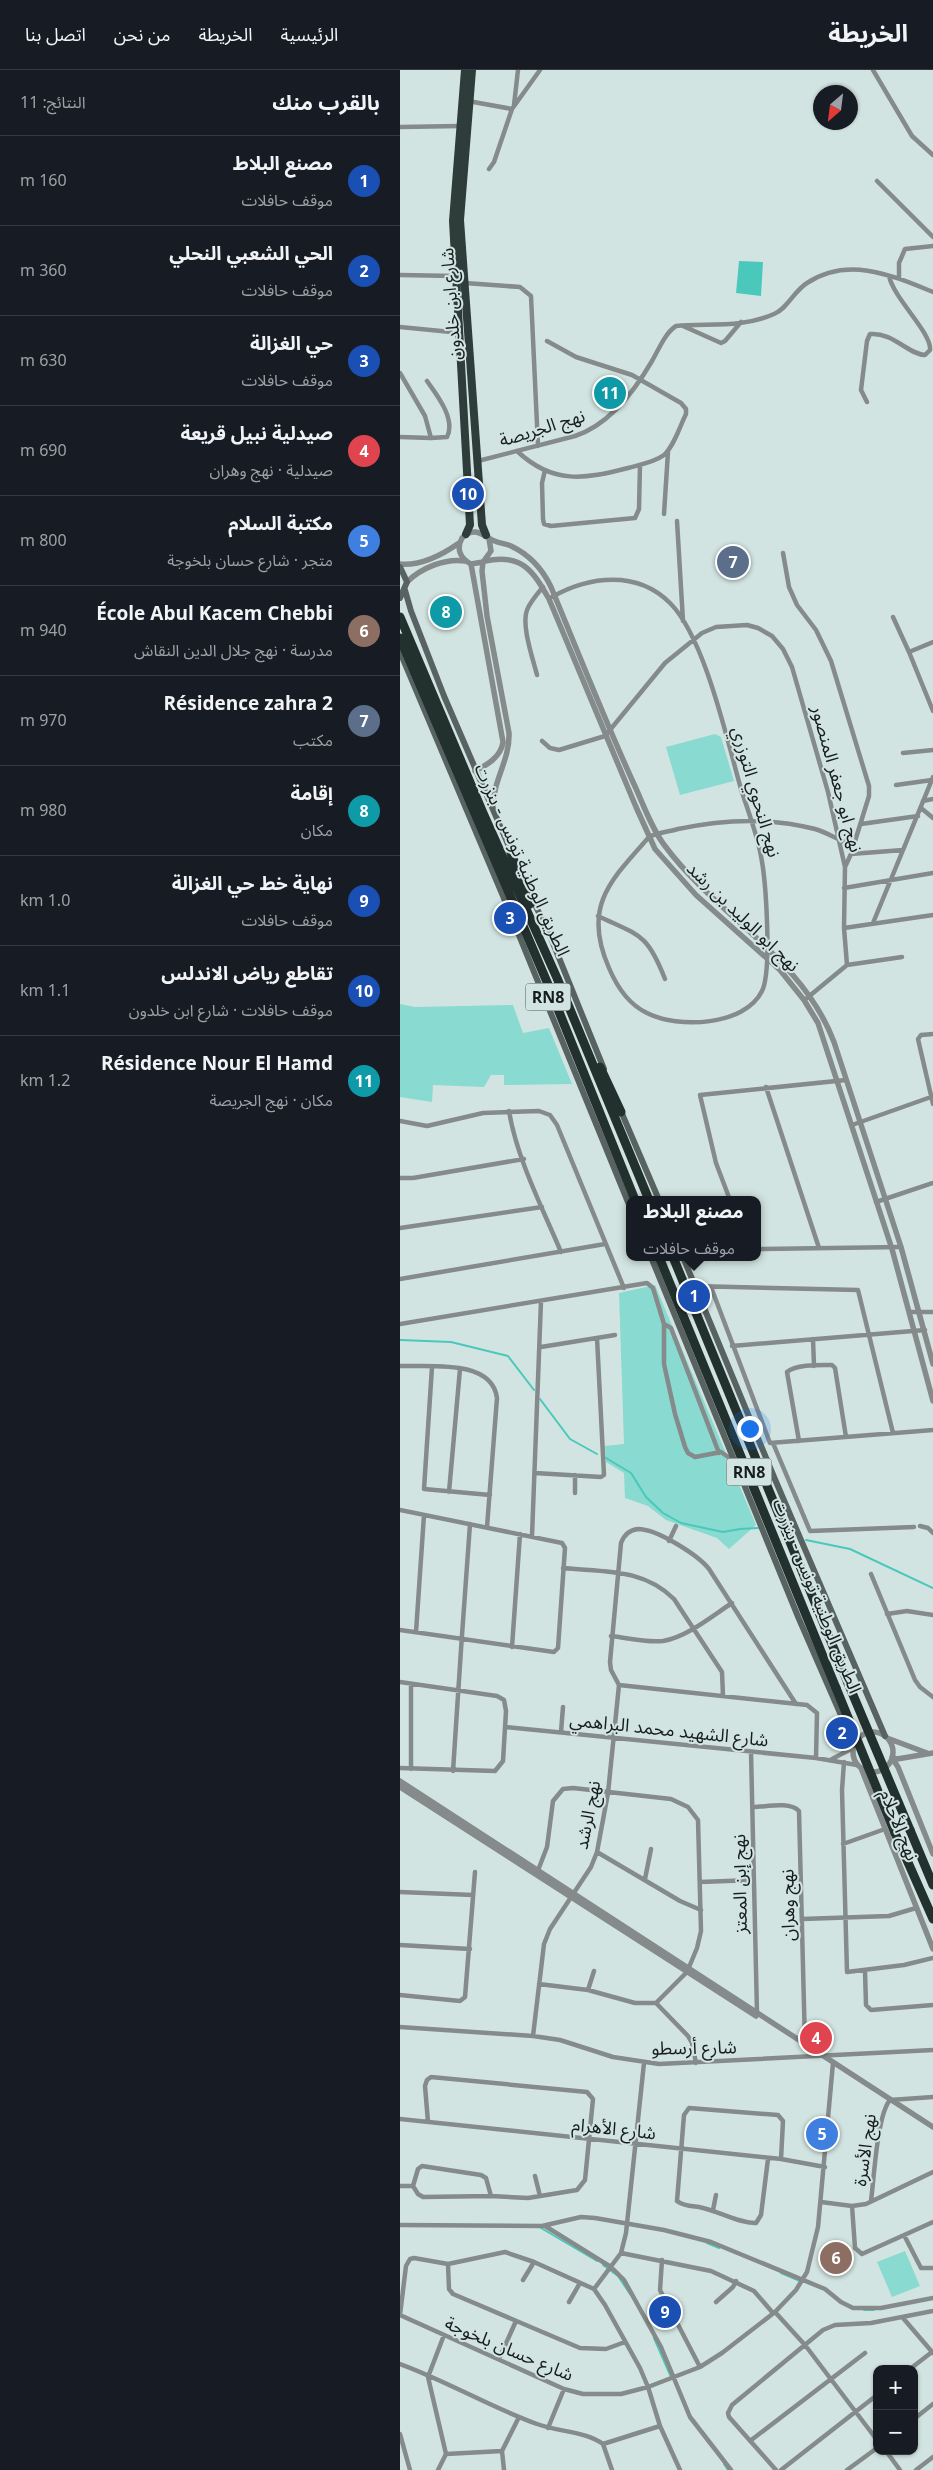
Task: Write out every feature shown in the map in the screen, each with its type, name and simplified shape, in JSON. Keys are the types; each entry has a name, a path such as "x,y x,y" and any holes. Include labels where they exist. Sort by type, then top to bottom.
{"highway":[{"name":"شارع ابن خلدون","path":"465,70 466,101 460,220 482,525 487,537"},
{"name":"شارع ابن خلدون","path":"466,534 470,525 453,221 460,126 472,70"},
{"name":"الطريق الوطنية تونس - بنزرت","path":"400,617 405,658 556,975 647,1196"},
{"name":"الطريق الوطنية تونس - بنزرت","path":"400,638 405,658 582,1069 633,1196"},
{"path":"511,853 556,975"},
{"name":"RN8","path":"515,924 582,1069"},
{"name":"RN8","path":"556,975 621,1112"},
{"name":"RN8","path":"602,1121 629,1196"},
{"name":"الطريق الوطنية تونس - بنزرت","path":"661,1261 895,1833 933,1919"},
{"name":"الطريق الوطنية تونس - بنزرت","path":"675,1261 848,1683 933,1884"}],"main road":[{"path":"400,566 407,582 400,598"},
{"path":"405,590 411,611 475,771 551,938 621,1112 657,1196"},
{"path":"405,658 626,1197"},
{"path":"653,1261 853,1747"},
{"path":"685,1261 866,1695 886,1737"}],"street":[{"path":"489,169 494,162 513,108 518,70"},
{"path":"513,108 540,70"},
{"path":"873,70 912,136 933,155"},
{"path":"466,101 513,108"},
{"path":"400,127 460,126"},
{"path":"877,182 933,237"},
{"path":"899,278 899,263 904,249 933,246"},
{"path":"682,325 710,326 741,322 774,314 805,284 825,273 843,268 899,278 933,292"},
{"path":"400,275 455,276"},
{"path":"867,402 861,390 867,340 870,334 899,341 920,355 925,355 930,350 930,345 922,331 894,292 889,276"},
{"path":"465,283 520,287 531,296 538,446"},
{"path":"682,325 721,343 725,341 741,322"},
{"name":"نهج الجريصة","path":"478,461 589,431 600,424 641,380 670,329 682,325"},
{"path":"400,327 451,332"},
{"path":"547,341 576,357 632,375 681,404 686,409 686,414 668,451 664,514"},
{"path":"400,373 425,416 431,438"},
{"path":"400,437 447,437 448,427 441,402 427,381"},
{"path":"517,451 544,470 565,477 587,478 640,465 662,456 668,451"},
{"path":"544,470 542,483 543,519 544,524 551,526 635,518 639,508 640,465"},
{"path":"677,521 683,622"},
{"path":"400,566 412,565 432,558 459,543 466,534 473,531 487,537 492,551 484,561 482,572 487,616 509,733 508,753 494,788 492,811"},
{"name":"نهج ابو الوليد بن رشد","path":"487,537 510,546 528,556 547,578 552,597 605,736 649,837 666,863 696,895 766,956 804,1000 822,1032 892,1249 916,1331 933,1401"},
{"path":"459,543 459,549 468,562 504,742 501,751 495,758 475,771"},
{"path":"783,553 788,587 797,605 816,630 831,662 867,777 869,796 853,845 852,854 845,867"},
{"path":"407,582 414,574 454,559 468,562 484,561"},
{"name":"نهج ابو الوليد بن رشد","path":"484,561 502,559 524,565 552,597 657,833 675,859 702,890 766,945 786,965 810,996 831,1032 901,1248 933,1364"},
{"name":"نهج النحوي التوزري","path":"552,597 604,578 634,582 658,593 671,604 694,639 715,696 763,867 766,981 759,997 746,1010 716,1020 670,1022 647,1013 624,994 612,974 598,940 598,916"},
{"path":"537,675 530,651 526,618 527,609 543,587"},
{"path":"893,617 933,711"},
{"name":"نهج ابو جعفر المنصور","path":"605,736 665,663 694,639 716,627 747,625 758,628 772,636 783,649 792,667 828,792 845,867 844,928 847,965"},
{"path":"908,652 933,642"},
{"path":"542,741 550,748 558,750 605,736"},
{"path":"902,753 933,750"},
{"path":"896,785 932,778"},
{"path":"873,923 932,778"},
{"path":"923,801 933,799"},
{"path":"921,808 933,818"},
{"path":"861,824 918,816"},
{"path":"665,979 655,954 646,941 598,916 613,881 649,837 657,833 750,820 791,824 815,829 831,834 838,840 853,845"},
{"path":"852,854 903,850"},
{"path":"844,888 933,873"},
{"path":"844,928 933,915"},
{"path":"804,1000 847,965 902,957"},
{"path":"933,1034 922,1035 918,1039 933,1104"},
{"path":"729,1196 716,1162 699,1096 766,1087 846,1080"},
{"path":"766,1087 819,1248"},
{"path":"852,1125 931,1097"},
{"path":"509,1111 512,1128 561,1252"},
{"path":"400,1121 427,1126 466,1115 509,1111 540,1111 550,1115 557,1125 624,1288"},
{"path":"400,1178 413,1178 524,1159"},
{"path":"876,1202 933,1183"},
{"path":"400,1228 542,1207"},
{"path":"400,1280 605,1244"},
{"path":"761,1249 901,1248"},
{"path":"400,1324 624,1288 642,1283 650,1285 664,1324 664,1364 675,1414 685,1447 688,1453 695,1457 720,1453 734,1461"},
{"path":"694,1286 858,1290 893,1433"},
{"path":"711,1287 769,1441 773,1443 810,1531 917,1526 928,1528 933,1533"},
{"path":"532,1536 541,1347 541,1301"},
{"path":"910,1312 933,1312"},
{"path":"664,1324 671,1328 720,1453"},
{"path":"732,1346 925,1330"},
{"path":"541,1347 615,1335"},
{"path":"535,1473 601,1477 604,1473 597,1338"},
{"path":"812,1339 814,1366"},
{"path":"800,1441 787,1372 790,1369 814,1366 832,1365 835,1368 846,1437"},
{"path":"400,1366 460,1369 482,1374 494,1385 496,1392 487,1527"},
{"path":"432,1367 422,1487 426,1491 490,1495"},
{"path":"449,1492 460,1369"},
{"path":"773,1443 933,1430"},
{"path":"720,1453 727,1440"},
{"path":"575,1475 575,1493"},
{"path":"400,1510 564,1544 557,1650 550,1653 400,1630"},
{"path":"416,1632 424,1514"},
{"path":"454,1771 457,1690 463,1640 470,1524"},
{"path":"669,1541 676,1526"},
{"path":"796,1704 710,1569 697,1556 669,1541 642,1530 628,1532 621,1543 611,1636 611,1670 619,1685 811,1707 817,1713 816,1758"},
{"path":"512,1647 520,1534"},
{"path":"563,1568 617,1573 648,1579 664,1589 722,1672 724,1696"},
{"path":"870,1574 915,1680 920,1687 933,1697"},
{"path":"611,1636 658,1641 666,1640 693,1628 732,1603"},
{"path":"887,1614 907,1611 933,1615"},
{"path":"400,1682 492,1695 504,1700 506,1710 503,1761 498,1768 490,1772 400,1768"},
{"path":"411,1684 411,1769"},
{"name":"نهج الرشد","path":"533,2036 544,1944 550,1929 597,1852 608,1793 619,1685"},
{"path":"561,1732 563,1707"},
{"name":"شارع الشهيد محمد البراهمي","path":"506,1727 816,1758 859,1766"},
{"path":"830,1760 853,1747 860,1736 870,1732 930,1753"},
{"path":"886,1737 891,1744 892,1758 898,1767 933,1854"},
{"path":"853,1747 854,1760 859,1766 871,1772 881,1770 892,1758"},
{"name":"نهج إبن المعتز","path":"751,1752 757,2014"},
{"path":"892,1758 897,1759 930,1753"},
{"path":"844,1762 842,1790 847,1972 904,1965 933,1958"},
{"name":"نهج الأحلام","path":"859,1766 933,1950"},
{"path":"400,1780 537,1872"},
{"path":"400,1787 573,1894 805,2045 933,2132"},
{"path":"537,1872 547,1847 551,1808 557,1794 563,1789 573,1788 671,1799 688,1807 698,1820 701,1931 688,1970 656,2003"},
{"name":"نهج وهران","path":"753,1807 788,1806 794,1807 799,1811 805,2045"},
{"path":"844,1844 885,1829"},
{"path":"645,1879 651,1849"},
{"path":"597,1852 645,1879 680,1902 701,1910"},
{"path":"400,1995 460,2001 463,1999 467,1992 475,1872"},
{"path":"700,1882 754,1880"},
{"path":"400,1892 473,1895"},
{"path":"802,1919 889,1916 916,1908"},
{"path":"400,1945 470,1949"},
{"path":"588,1990 594,1971"},
{"path":"865,1971 866,2005 871,2010 933,2005"},
{"path":"539,1984 588,1990 624,2002 656,2003 688,2036 692,2043 696,2063"},
{"name":"شارع أرسطو","path":"400,2027 533,2036 560,2040 613,2057 644,2063 696,2063 933,2050"},
{"path":"594,2290 622,2253 636,2146 644,2063"},
{"name":"شارع حسان بلخوجة","path":"400,2315 564,2389 583,2394 601,2396 621,2394 648,2387 700,2367 722,2353 774,2312 804,2280 813,2254 821,2202 833,2064"},
{"path":"428,2122 425,2086 427,2080 431,2077 587,2092 593,2099 585,2180 580,2188 528,2198 492,2196 423,2198 413,2186 418,2169 422,2166 481,2175 486,2178 492,2196"},
{"path":"889,2101 933,2097"},
{"path":"889,2101 933,2127"},
{"name":"نهج الأسرة","path":"872,2201 882,2116 889,2101"},
{"path":"768,2159 761,2215 758,2222 749,2223 713,2210 682,2205 677,2201 684,2115 689,2108 778,2115 783,2121 781,2159"},
{"name":"شارع الأهرام","path":"400,2119 636,2146 781,2159 825,2167"},
{"path":"821,2202 852,2206 872,2201 933,2172"},
{"path":"536,2176 540,2196"},
{"path":"400,2186 413,2186"},
{"path":"713,2210 716,2196"},
{"path":"852,2206 855,2248 859,2253 866,2253 933,2222"},
{"path":"400,2225 545,2226 584,2217 627,2223 710,2242 825,2289 841,2302 853,2308 882,2308 933,2298"},
{"path":"545,2226 611,2267 624,2280 636,2298 674,2377 690,2417 731,2470"},
{"path":"904,2235 921,2268 933,2268"},
{"path":"400,2315 408,2262 414,2258 448,2264 504,2252 534,2262 594,2290 625,2342 648,2387 660,2426 678,2469"},
{"path":"622,2253 711,2271 754,2291 804,2345 873,2435"},
{"path":"662,2260 660,2290 700,2367"},
{"path":"523,2280 534,2262"},
{"path":"448,2264 451,2292 516,2321 580,2348 606,2349 625,2342"},
{"path":"716,2302 733,2287 736,2281"},
{"path":"570,2302 580,2283"},
{"path":"776,2470 729,2418 729,2409 823,2330 835,2325 903,2318 933,2312"},
{"path":"903,2318 932,2353 916,2365"},
{"path":"499,2359 516,2321"},
{"path":"438,2470 446,2454 428,2377 444,2336"},
{"path":"750,2441 865,2353"},
{"path":"400,2364 519,2418 548,2428 588,2437 603,2444 660,2426"},
{"path":"548,2428 564,2389"},
{"path":"781,2470 873,2398"},
{"path":"918,2416 933,2404"},
{"path":"504,2470 502,2451 519,2418"},
{"path":"400,2434 410,2470"},
{"path":"603,2444 612,2470"},
{"path":"446,2454 502,2451"},
{"path":"848,2470 873,2451"},
{"path":"889,2455 900,2470"},
{"path":"916,2470 933,2457"}],"shaded area":[{"path":"739,261 763,262 761,296 736,293"},
{"path":"715,734 721,737 734,781 680,795 666,747"},
{"path":"400,1004 415,1007 513,1005 523,1033 549,1028 572,1084 504,1085 504,1075 491,1075 484,1087 433,1085 432,1102 400,1097"},
{"path":"655,1285 756,1525 729,1549 717,1538 666,1520 648,1506 625,1498 624,1473 606,1462 605,1446 624,1444 619,1293"},
{"path":"905,2251 920,2286 892,2297 877,2262"}],"waterway":[{"path":"400,1340 451,1342 508,1356 534,1390"},
{"path":"540,1399 570,1439 597,1454"},
{"path":"606,1458 631,1473 646,1497 663,1513 681,1523 723,1532 758,1528"},
{"path":"806,1540 850,1549 933,1588"},
{"path":"541,2228 597,2261"},
{"path":"707,2243 719,2248"},
{"path":"603,2265 618,2276 630,2294"},
{"path":"781,2273 800,2281"},
{"path":"864,2310 874,2310"},
{"path":"654,2338 671,2377"},
{"path":"724,2464 728,2470"}],"place":[{"name":"Résidence Nour El Hamd","path":"610,393"},
{"name":"تقاطع رياض الاندلس","path":"468,494"},
{"name":"Résidence zahra 2","path":"733,562"},
{"name":"إقامة","path":"446,612"},
{"name":"حي الغزالة","path":"510,918"},
{"name":"مصنع البلاط","path":"694,1296"},
{"name":"الحي الشعبي النحلي","path":"842,1733"},
{"name":"صيدلية نبيل قريعة","path":"816,2038"},
{"name":"مكتبة السلام","path":"822,2134"},
{"name":"École Abul Kacem Chebbi","path":"836,2258"},
{"name":"نهاية خط حي الغزالة","path":"665,2312"}]}
